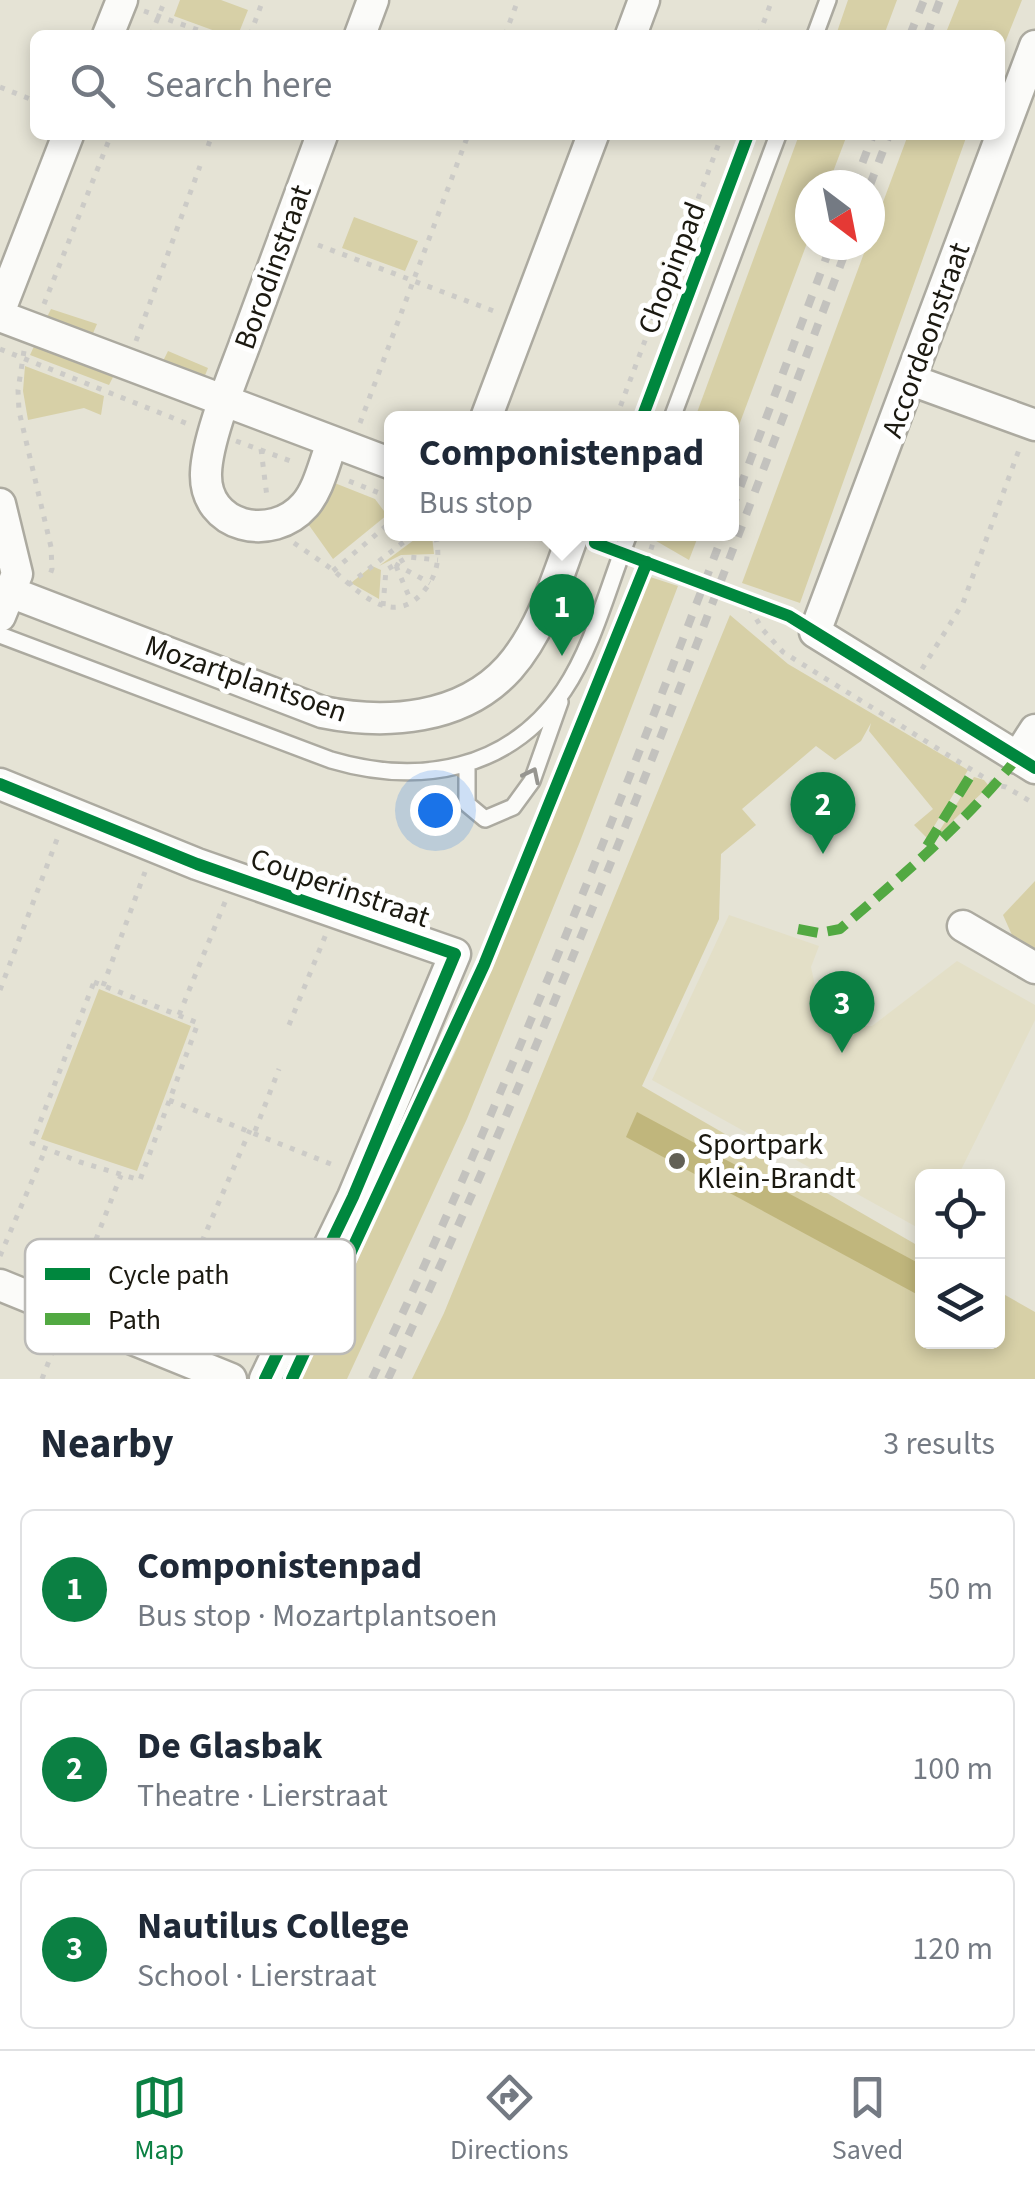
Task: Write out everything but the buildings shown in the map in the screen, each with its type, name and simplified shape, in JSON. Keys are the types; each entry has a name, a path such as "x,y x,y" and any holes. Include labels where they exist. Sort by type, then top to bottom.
{"street":[{"path":"362,30 373,0"},
{"path":"633,30 644,0"},
{"path":"110,30 121,1"},
{"name":"Accordeonstraat","path":"1005,127 1035,46"},
{"path":"66,140 0,313 384,461"},
{"name":"Borodinstraat","path":"224,399 320,140"},
{"path":"489,411 591,140"},
{"name":"Accordeonstraat","path":"908,690 814,632 1000,140"},
{"path":"911,380 1032,424"},
{"path":"224,399 208,458 207,486 226,516 242,525 260,528 291,518 304,506 341,446"},
{"path":"0,504 18,574 5,604"},
{"name":"Mozartplantsoen","path":"5,604 322,712 351,718 415,717 452,707 478,694 509,668 589,541"},
{"path":"908,690 1026,763 1035,730"},
{"name":"Couperinstraat","path":"0,784 236,877 455,954 332,1239"},
{"path":"964,926 1035,968"},
{"path":"0,1285 25,1295"},
{"path":"170,1354 230,1379"},
{"name":"Couperinstraat","path":"265,1379 277,1354"}],"lane":[{"path":"817,30 828,0"},
{"path":"675,411 776,140"},
{"path":"467,763 466,804 485,819 513,807 532,781 564,690 585,646 589,541"},
{"path":"0,635 365,770 406,774 442,771 467,763 523,734 545,715 564,690"}],"path":[{"path":"153,30 164,0"},
{"path":"252,30 263,0"},
{"path":"507,30 518,0"},
{"path":"762,30 772,0"},
{"path":"121,1 198,30"},
{"path":"0,88 30,99"},
{"path":"208,146 210,140"},
{"path":"341,446 413,279 466,140"},
{"path":"619,411 720,140"},
{"path":"127,365 200,166"},
{"path":"318,245 523,322"},
{"path":"908,690 963,603 1032,424"},
{"path":"261,449 268,510 277,530 366,600 384,606 411,600 430,583 438,560 437,541"},
{"path":"333,571 384,528"},
{"path":"348,586 405,541"},
{"path":"589,541 653,564"},
{"path":"640,580 653,564 653,541"},
{"path":"384,606 386,570 408,558 438,560"},
{"path":"395,564 430,583"},
{"path":"395,564 411,600"},
{"path":"728,592 759,603"},
{"path":"743,597 762,630 783,652 996,785 1035,804"},
{"path":"0,990 68,811"},
{"path":"103,986 154,846"},
{"path":"179,1015 236,877"},
{"path":"290,1025 334,913"},
{"path":"94,982 103,986 198,1023 140,1180 32,1143 94,982"},
{"path":"204,1239 279,1069"},
{"path":"169,1100 362,1177"},
{"path":"0,1256 46,1148"},
{"path":"96,1239 121,1174"},
{"path":"42,1379 52,1354"}],"shaded area":[{"path":"180,0 221,0 248,10 240,30 212,30 174,16"},
{"path":"848,0 897,0 886,30 838,30"},
{"path":"959,0 1022,0 1005,42 1005,30 947,30"},
{"path":"797,140 845,140 834,170 795,170 795,260 801,260 739,425 739,411 698,411"},
{"path":"906,140 965,140 800,603 742,583 861,260 885,260 885,197"},
{"path":"354,217 418,241 405,271 342,248"},
{"path":"51,309 97,324 91,338 44,323"},
{"path":"36,342 114,375 109,385 30,355"},
{"path":"168,351 208,368 202,383 162,363"},
{"path":"25,366 104,396 101,415 84,408 28,420 23,391"},
{"path":"327,480 375,499 384,511 384,517 333,559 306,521"},
{"path":"413,541 433,541 434,554 401,555 379,566"},
{"path":"656,541 696,541 689,560"},
{"path":"372,566 381,570 379,599 351,583"},
{"path":"647,576 678,586 467,1119 347,1379 302,1379 314,1354 355,1354 355,1266 459,1044"},
{"path":"730,615 788,664 968,770 927,838 914,825 933,809 869,731 871,723 861,741 835,760 816,746 742,809 756,825 721,854 719,919 642,1086 915,1244 915,1349 1005,1349 1005,1295 1035,1312 1035,1379 412,1379 444,1313"},
{"path":"974,777 989,786 934,839"},
{"path":"1035,881 1035,949 1012,935 1003,915"},
{"path":"729,915 819,946 811,967 817,995 835,1016 861,1026 872,1026 957,961 1035,1005 1035,1020 961,1169 915,1169 915,1226 652,1080"},
{"path":"99,989 191,1026 137,1171 41,1139"},
{"path":"637,1112 915,1261 915,1293 626,1137"}],"railway":[{"path":"912,30 924,0"},
{"path":"929,30 940,0"},
{"path":"860,170 871,140"},
{"path":"876,170 887,140"},
{"path":"739,490 825,260"},
{"path":"739,532 842,260"},
{"path":"372,1379 467,1171 556,960 720,541"},
{"path":"388,1379 572,958 736,541"}],"marked path":[{"path":"798,929 819,933 840,929 955,826 1017,758"},
{"path":"927,846 974,770"}],"cycle path":[{"name":"Chopinpad","path":"645,411 746,140"},
{"path":"596,541 789,616 1035,768"},
{"path":"355,1243 484,965 647,562"},
{"path":"0,784 197,864 455,954 333,1239"},
{"path":"265,1379 277,1354"},
{"path":"292,1379 304,1354"}],"place":[{"name":"Componistenpad","path":"562,656"},
{"name":"De Glasbak","path":"823,854"},
{"name":"Nautilus College","path":"842,1053"},
{"name":"Sportpark Klein-Brandt","path":"677,1161"}]}
